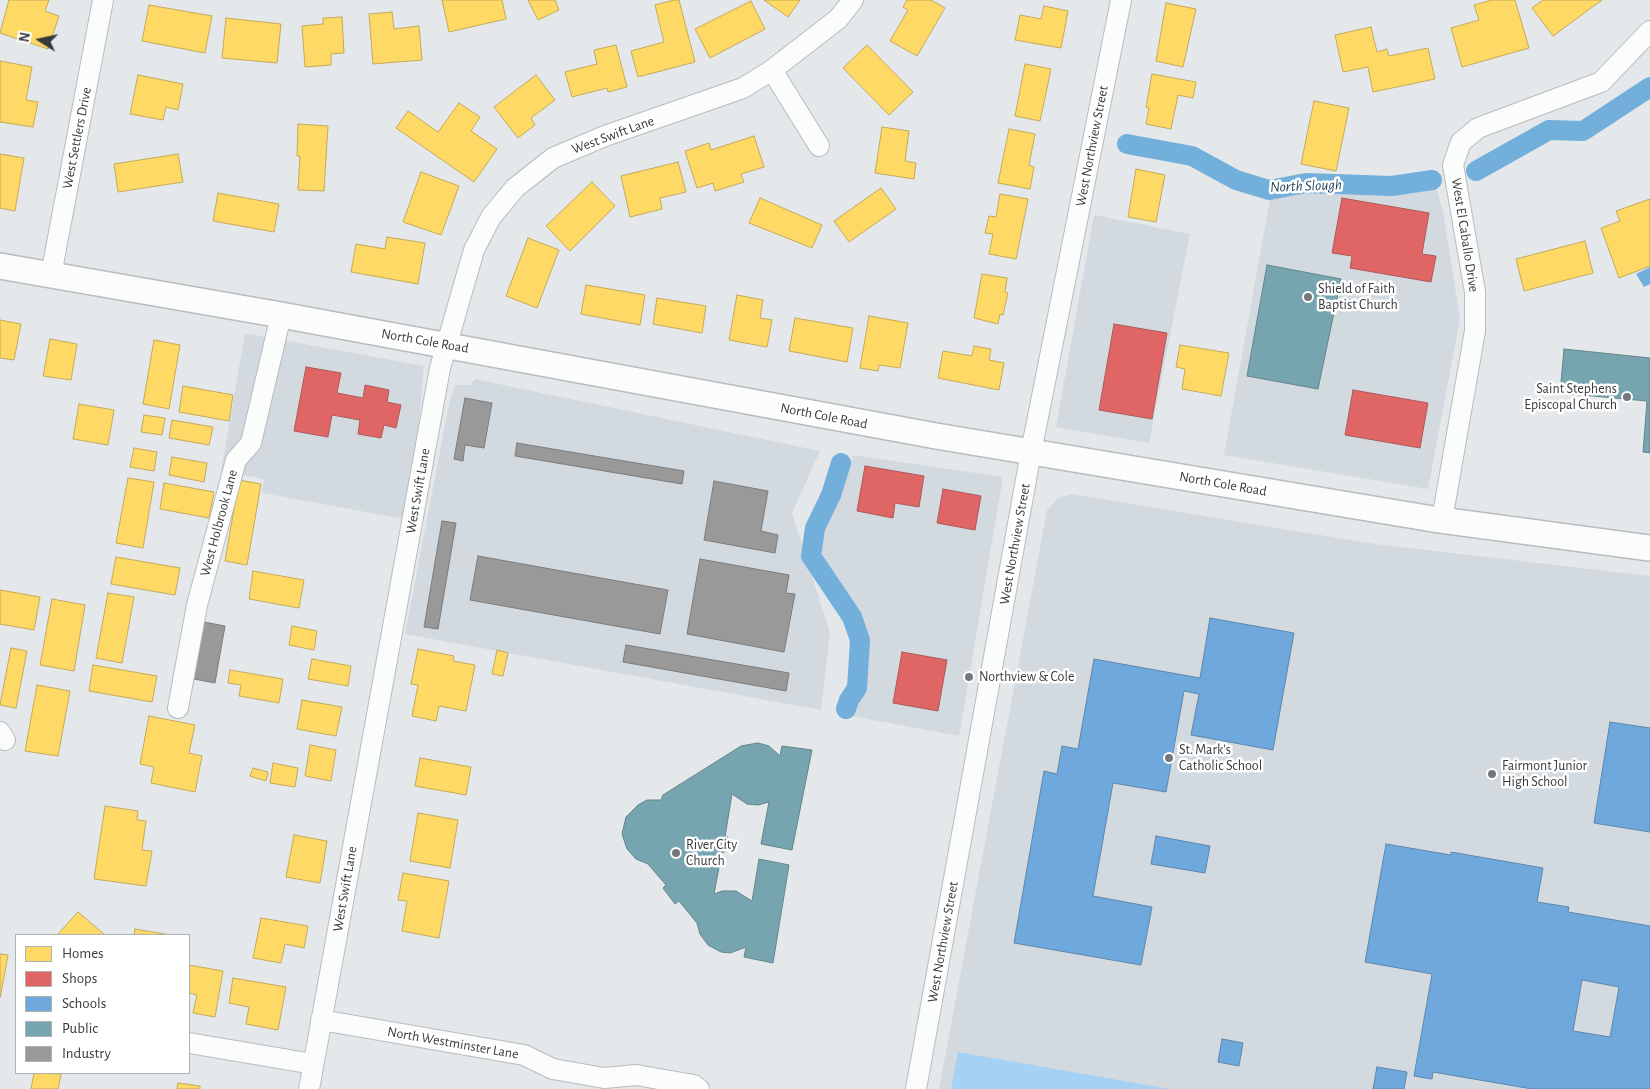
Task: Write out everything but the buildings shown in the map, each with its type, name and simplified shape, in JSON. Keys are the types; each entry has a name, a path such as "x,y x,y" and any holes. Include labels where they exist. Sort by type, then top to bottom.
{"main road":[{"name":"North Cole Road","path":"0,266 447,345 865,424 1442,520 1650,548"}],"street":[{"name":"West Settlers Drive","path":"51,275 104,0"},
{"name":"West Swift Lane","path":"309,1089 440,368 474,250 491,217 515,188 552,158 605,136 743,88 772,70 838,19 853,0"},
{"name":"West Northview Street","path":"916,1089 1031,452 1121,0"},
{"name":"West El Caballo Drive","path":"1442,520 1475,332 1475,292 1453,165 1461,142 1478,128 1601,82 1650,31"},
{"path":"772,70 819,146"},
{"name":"West Holbrook Lane","path":"178,708 197,605 236,460 251,443 281,315"},
{"name":"North Westminster Lane","path":"321,1020 524,1055 554,1068 604,1078 636,1075 694,1085 699,1089"},
{"path":"190,1043 314,1064"}],"shaded area":[{"path":"1307,179 1435,185 1443,211 1460,319 1428,489 1224,455 1273,182"},
{"path":"1094,215 1190,234 1149,443 1056,427"},
{"path":"1650,267 1650,284 1644,287 1636,274"},
{"path":"245,333 424,366 417,446 404,519 262,493 264,479 221,471"},
{"path":"475,379 820,451 792,513 830,633 821,710 405,634 450,399 456,385 470,385"},
{"path":"853,455 1003,477 959,736 852,716 865,690 866,659 857,616 814,547 837,500"},
{"path":"1071,494 1375,544 1650,576 1650,1089 939,1089 1047,510 1058,498"},
{"path":"958,1052 1170,1089 951,1089"}],"waterway":[{"name":"North Slough","path":"1476,171 1549,130 1583,131 1650,87"},
{"name":"North Slough","path":"1127,144 1192,156 1236,180 1269,190 1306,183 1392,186 1432,180"},
{"name":"North Slough","path":"841,463 831,495 815,528 811,556 852,617 860,640 857,688 849,700 846,709"}],"place":[{"name":"Shield of Faith Baptist Church","path":"1308,297"},
{"name":"Saint Stephens Episcopal Church","path":"1627,397"},
{"name":"Northview & Cole","path":"969,677"},
{"name":"St. Mark's Catholic School","path":"1169,758"},
{"name":"Fairmont Junior High School","path":"1492,774"},
{"name":"River City Church","path":"676,853"}]}
